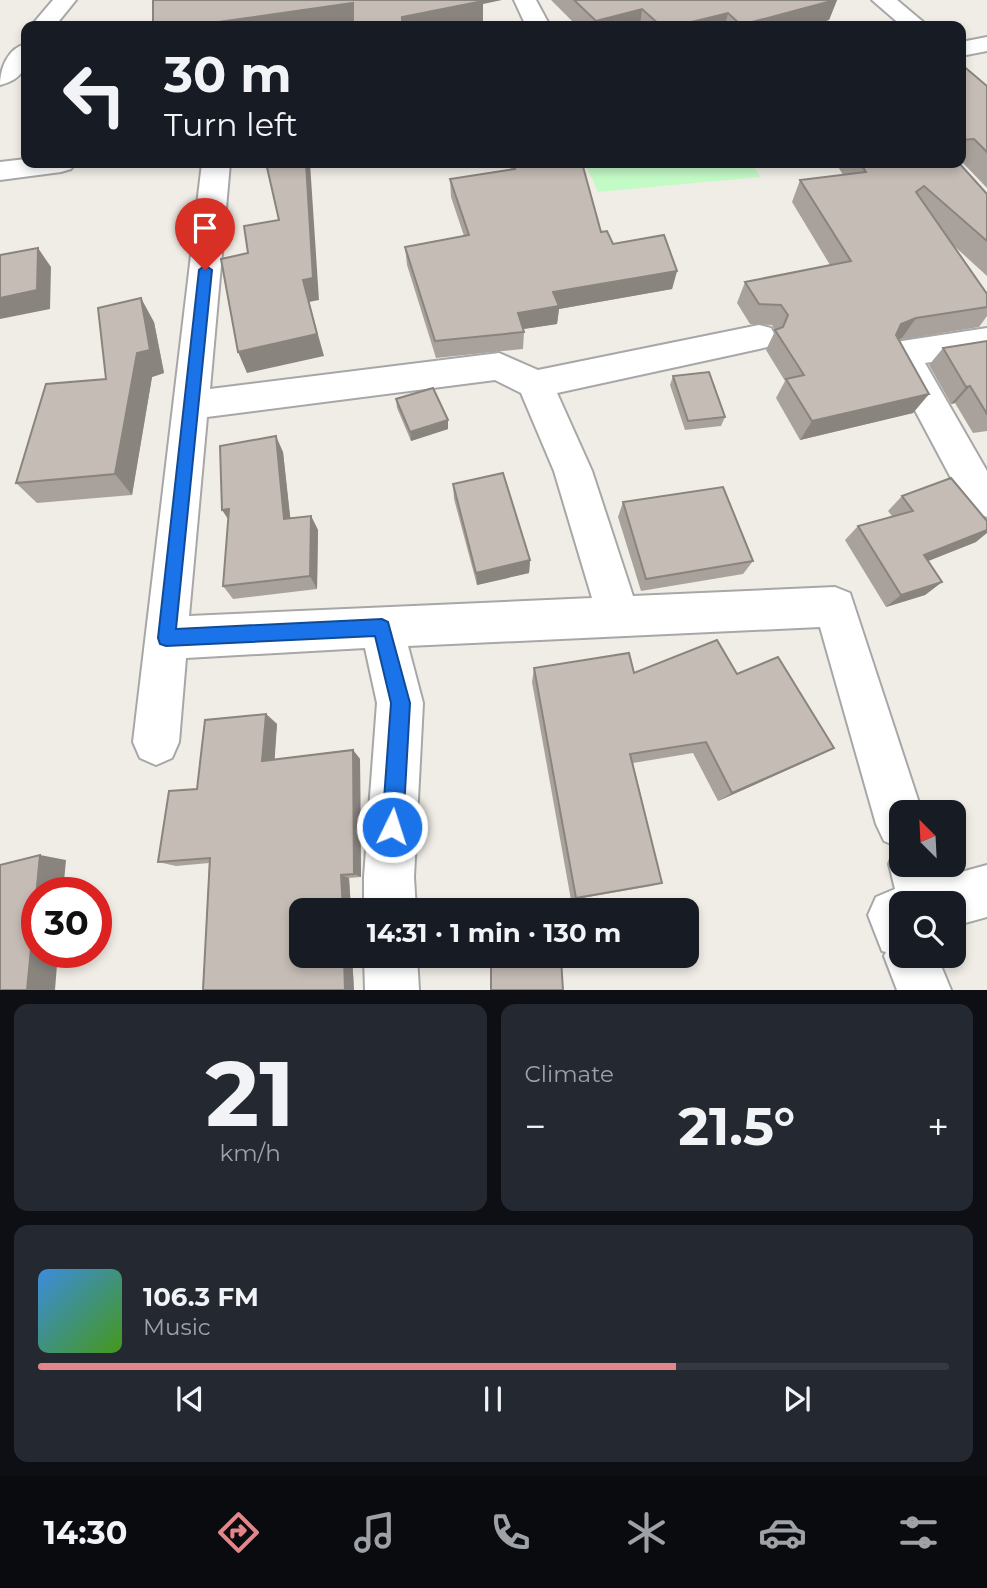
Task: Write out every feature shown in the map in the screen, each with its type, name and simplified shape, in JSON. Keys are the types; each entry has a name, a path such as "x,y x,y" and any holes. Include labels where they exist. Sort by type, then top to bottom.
{"street":[{"path":"47,21 65,0"},
{"path":"525,0 536,21"},
{"path":"883,0 910,21"},
{"path":"966,48 987,44"},
{"path":"0,77 9,73 21,57"},
{"path":"0,171 23,168"},
{"path":"156,741 215,168"},
{"path":"191,405 499,366 536,384 759,337"},
{"path":"987,341 902,355 982,498 987,499"},
{"path":"536,384 573,471 619,617"},
{"path":"166,638 835,607 894,800"},
{"path":"382,628 400,703 390,898"},
{"path":"966,897 987,891"},
{"path":"391,968 392,989"},
{"path":"916,968 924,989"}],"green space":[{"path":"587,168 755,168 760,177 598,192"}],"building":[{"path":"153,0 483,0 402,17 402,21 353,21 353,3 225,21 153,21"},
{"path":"574,0 835,0 756,21 737,21 728,13 695,21 655,21 642,9 596,21"},
{"path":"966,68 987,86 987,152 974,139 966,140"},
{"path":"267,168 306,168 313,278 303,280 317,334 238,352 221,259 248,253 244,226 279,220"},
{"path":"583,168 601,232 607,231 613,244 664,235 677,271 553,292 559,306 518,313 524,332 435,341 405,247 469,235 450,179 515,169"},
{"path":"863,168 964,168 987,194 987,241 924,186 916,192 987,294 987,307 916,318 901,324 896,335 929,394 812,421 786,379 804,375 775,330 783,327 788,315 781,305 759,304 745,282 851,261 800,180 866,172"},
{"path":"38,248 37,290 0,298 0,255"},
{"path":"141,298 150,350 137,353 115,474 16,483 46,384 106,379 98,308"},
{"path":"987,341 987,414 970,386 966,387 943,348"},
{"path":"709,372 725,417 688,421 673,376"},
{"path":"433,388 448,420 410,432 396,399"},
{"path":"276,436 284,519 311,516 310,576 223,586 229,509 222,510 220,446"},
{"path":"503,473 530,560 476,573 453,484"},
{"path":"951,478 987,521 987,530 924,555 942,582 901,595 858,526 913,511 902,496"},
{"path":"723,487 753,561 646,579 623,502"},
{"path":"717,640 737,674 778,657 834,748 732,793 706,742 630,754 662,883 576,898 534,668 629,653 634,673"},
{"path":"266,714 262,761 353,750 354,874 341,875 342,898 289,898 289,968 344,968 345,990 203,990 210,858 158,862 169,791 197,789 205,720"},
{"path":"40,855 38,877 21,877 21,968 29,968 27,990 0,990 0,865"},
{"path":"491,968 562,968 563,990 491,990"}],"route":[{"path":"205,270 166,638 382,628 400,703 392,827"}]}
